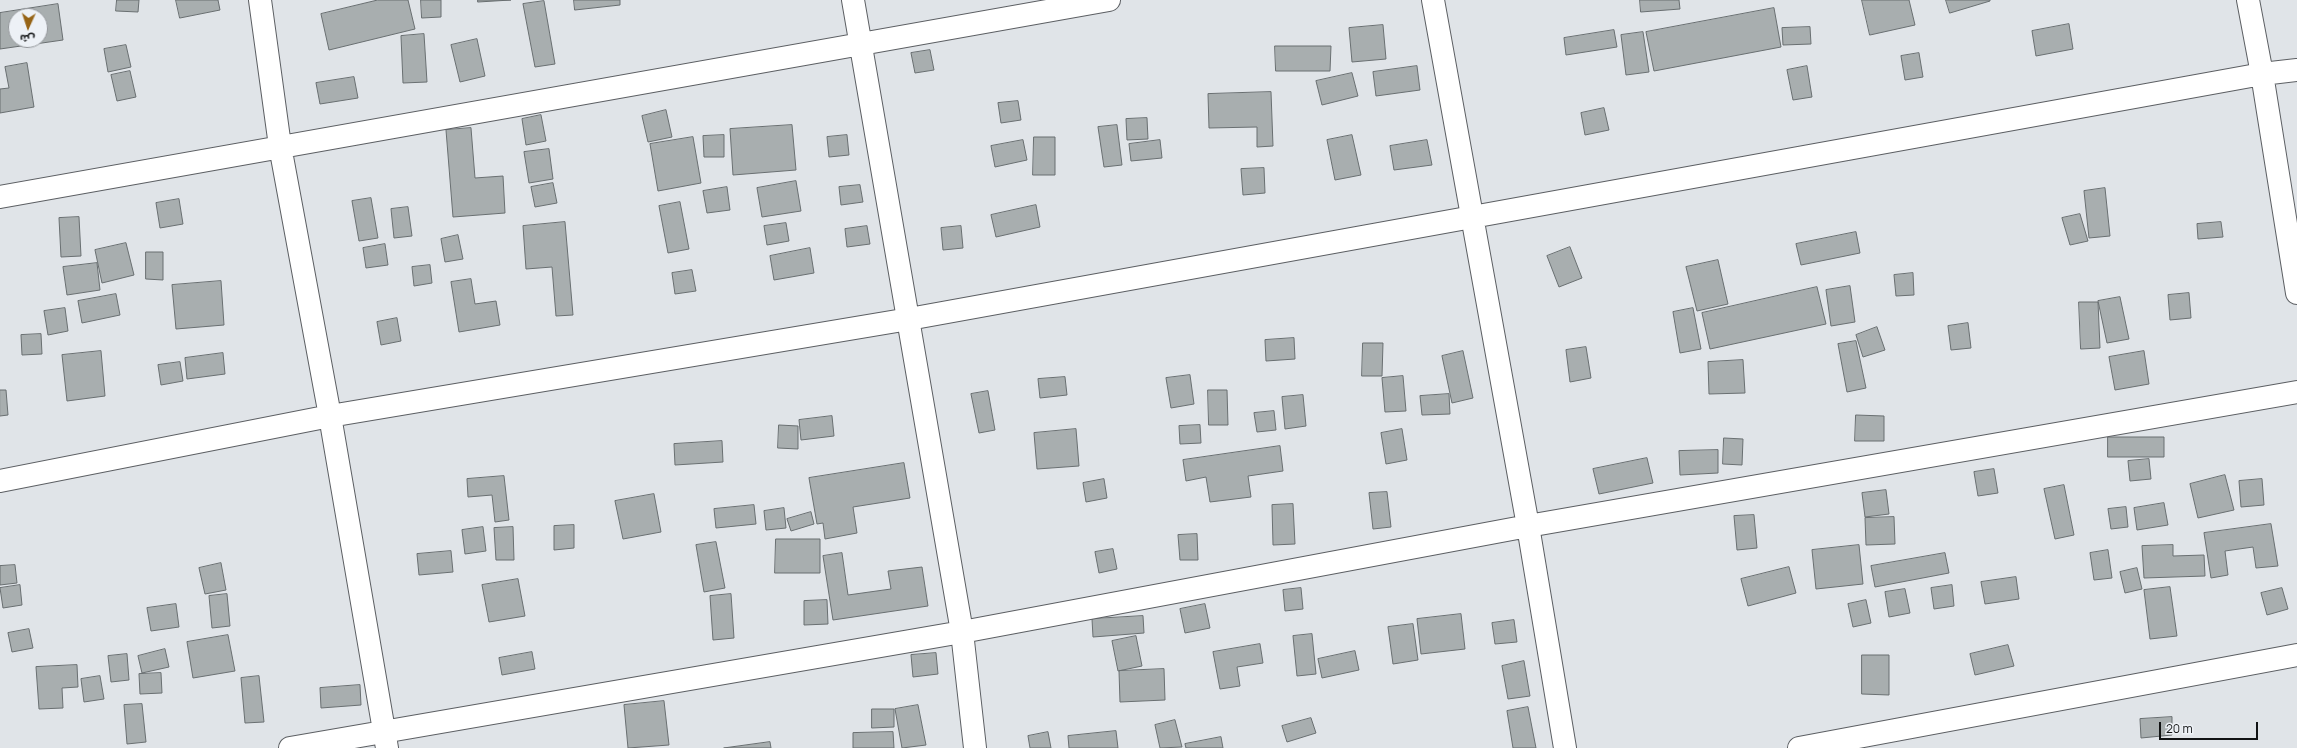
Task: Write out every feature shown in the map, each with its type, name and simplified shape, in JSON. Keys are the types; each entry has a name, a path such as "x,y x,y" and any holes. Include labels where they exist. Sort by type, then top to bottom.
{"street":[{"path":"260,0 280,146 330,416 385,740"},
{"path":"853,0 962,632 975,748"},
{"path":"0,197 280,146 861,46 1109,0"},
{"path":"1433,0 1528,526 1565,748"},
{"path":"2248,0 2262,74 2297,293"},
{"path":"0,481 330,416 909,320 2262,74 2297,70"},
{"path":"290,748 385,740 1528,526 2297,392"},
{"path":"1799,748 2297,655"}],"building":[{"path":"117,0 139,0 138,12 116,11"},
{"path":"176,0 218,0 220,10 180,18"},
{"path":"378,0 408,0 415,29 329,50 321,14"},
{"path":"421,0 441,0 441,17 422,18"},
{"path":"478,0 511,0 478,2"},
{"path":"574,0 620,0 620,5 575,10"},
{"path":"1640,0 1679,0 1680,9 1641,12"},
{"path":"1862,0 1909,0 1915,25 1870,35"},
{"path":"1946,0 1990,0 1990,1 1950,13"},
{"path":"544,1 555,64 535,67 523,4"},
{"path":"58,4 63,40 48,42 48,8 32,8"},
{"path":"1774,8 1781,47 1654,71 1646,32"},
{"path":"8,12 8,48 0,49 0,13"},
{"path":"2069,24 2073,49 2036,56 2032,31"},
{"path":"1383,25 1386,59 1352,62 1349,28"},
{"path":"1810,27 1811,44 1783,45 1782,28"},
{"path":"1614,30 1617,47 1566,55 1564,38"},
{"path":"1643,32 1649,72 1626,75 1621,35"},
{"path":"424,34 427,82 403,83 401,36"},
{"path":"477,39 485,76 460,82 451,45"},
{"path":"126,45 131,67 108,72 104,49"},
{"path":"1275,46 1331,46 1330,71 1276,71"},
{"path":"930,50 934,70 915,73 911,53"},
{"path":"1919,53 1923,77 1905,80 1901,56"},
{"path":"27,63 34,107 0,113 0,89 9,88 5,67"},
{"path":"1417,66 1420,90 1376,96 1373,72"},
{"path":"1807,66 1812,97 1793,100 1787,70"},
{"path":"130,71 136,97 117,101 111,75"},
{"path":"1352,73 1358,96 1322,105 1316,81"},
{"path":"354,77 358,98 320,104 316,83"},
{"path":"1271,92 1273,146 1257,147 1257,127 1209,128 1208,94"},
{"path":"1018,101 1021,120 1001,123 998,103"},
{"path":"1604,108 1609,130 1585,135 1581,113"},
{"path":"666,110 672,137 648,142 642,116"},
{"path":"541,115 546,141 526,145 522,119"},
{"path":"1147,118 1148,139 1127,140 1126,119"},
{"path":"792,125 796,170 733,175 730,129"},
{"path":"1117,125 1122,165 1104,167 1098,127"},
{"path":"471,128 475,178 503,176 505,213 453,217 446,130"},
{"path":"724,135 724,157 704,157 703,136"},
{"path":"847,135 849,155 829,157 827,137"},
{"path":"1352,135 1361,175 1335,180 1327,140"},
{"path":"693,137 701,183 658,191 650,144"},
{"path":"1034,137 1055,137 1055,175 1033,175"},
{"path":"1023,140 1027,160 995,167 991,146"},
{"path":"1160,140 1162,158 1131,161 1129,144"},
{"path":"1427,140 1432,165 1394,170 1390,146"},
{"path":"549,149 553,179 529,183 524,152"},
{"path":"1264,168 1265,193 1243,195 1241,169"},
{"path":"796,181 801,211 762,217 757,188"},
{"path":"553,183 557,203 535,207 531,187"},
{"path":"860,185 863,202 841,205 839,187"},
{"path":"727,187 730,210 707,213 703,191"},
{"path":"2105,188 2110,236 2089,238 2084,191"},
{"path":"371,198 378,238 359,241 352,201"},
{"path":"179,199 183,224 160,228 156,203"},
{"path":"680,202 689,249 668,253 659,206"},
{"path":"1036,205 1040,227 996,237 991,215"},
{"path":"408,207 412,236 394,238 391,209"},
{"path":"2080,214 2088,241 2070,245 2062,218"},
{"path":"79,217 81,256 61,257 59,218"},
{"path":"565,222 573,315 556,316 552,267 526,269 523,226"},
{"path":"2221,222 2223,237 2198,239 2197,224"},
{"path":"786,223 789,241 767,245 764,226"},
{"path":"867,226 870,244 847,247 845,229"},
{"path":"961,226 963,248 943,250 941,228"},
{"path":"1856,232 1860,253 1801,265 1796,244"},
{"path":"458,235 463,259 445,262 441,239"},
{"path":"126,243 134,275 102,283 95,250"},
{"path":"385,244 388,265 366,268 363,248"},
{"path":"1570,247 1582,278 1559,287 1547,256"},
{"path":"810,248 814,273 774,280 770,256"},
{"path":"146,252 163,252 163,280 146,279"},
{"path":"1718,260 1728,304 1697,311 1686,267"},
{"path":"97,263 100,290 67,295 63,267"},
{"path":"430,265 432,283 414,286 412,267"},
{"path":"692,270 696,291 675,294 672,273"},
{"path":"1913,273 1914,295 1896,296 1894,275"},
{"path":"471,279 475,304 496,301 500,325 459,332 451,282"},
{"path":"221,281 224,325 176,329 172,285"},
{"path":"1850,286 1855,322 1831,326 1826,290"},
{"path":"1817,287 1826,324 1710,349 1702,313"},
{"path":"2189,293 2191,318 2170,320 2168,295"},
{"path":"116,294 120,315 82,323 78,301"},
{"path":"2120,297 2129,339 2107,343 2098,301"},
{"path":"2079,302 2098,302 2100,348 2081,349"},
{"path":"65,308 68,331 48,335 44,311"},
{"path":"1693,308 1701,349 1680,353 1673,312"},
{"path":"397,318 401,341 381,345 377,322"},
{"path":"1968,323 1971,348 1951,350 1948,326"},
{"path":"1877,327 1885,350 1863,357 1856,335"},
{"path":"41,334 42,354 22,355 21,335"},
{"path":"1294,338 1295,359 1266,361 1265,340"},
{"path":"1856,341 1866,388 1847,392 1838,344"},
{"path":"1363,343 1383,343 1382,376 1362,376"},
{"path":"1586,347 1591,378 1570,382 1566,350"},
{"path":"101,351 105,396 67,401 62,355"},
{"path":"1463,351 1473,398 1452,403 1442,356"},
{"path":"2144,351 2149,384 2115,390 2109,357"},
{"path":"223,353 225,374 187,379 185,358"},
{"path":"1743,360 1745,393 1709,394 1708,362"},
{"path":"180,362 183,381 161,385 158,365"},
{"path":"1190,375 1194,404 1171,408 1166,378"},
{"path":"1403,376 1406,411 1385,412 1382,378"},
{"path":"1065,377 1067,395 1040,398 1038,379"},
{"path":"0,390 6,390 8,415 0,416"},
{"path":"1208,390 1227,390 1228,425 1209,425"},
{"path":"988,391 995,430 979,433 971,394"},
{"path":"1449,394 1450,414 1422,415 1420,396"},
{"path":"1303,395 1306,426 1285,429 1282,397"},
{"path":"1274,411 1276,430 1257,432 1254,413"},
{"path":"1856,415 1884,416 1884,441 1855,441"},
{"path":"832,416 834,436 801,440 799,420"},
{"path":"779,425 798,426 798,449 778,448"},
{"path":"1200,425 1201,443 1180,444 1179,426"},
{"path":"1076,429 1079,466 1037,469 1034,433"},
{"path":"1402,429 1407,460 1386,464 1381,433"},
{"path":"2108,437 2164,437 2164,457 2108,457"},
{"path":"1724,438 1743,439 1742,465 1723,464"},
{"path":"722,441 723,462 675,465 674,444"},
{"path":"1280,446 1283,471 1248,476 1251,497 1210,502 1206,477 1186,481 1183,460"},
{"path":"1718,450 1718,473 1680,475 1679,451"},
{"path":"1647,458 1653,483 1599,494 1593,469"},
{"path":"2149,459 2151,479 2130,481 2128,461"},
{"path":"904,463 910,498 853,507 857,533 825,539 823,523 817,524 809,478"},
{"path":"1994,469 1998,493 1978,496 1974,472"},
{"path":"2225,475 2234,510 2198,518 2190,484"},
{"path":"504,476 509,520 495,522 492,495 468,497 467,479"},
{"path":"1104,479 1107,498 1086,502 1083,483"},
{"path":"2262,479 2264,505 2241,507 2239,481"},
{"path":"2064,485 2074,535 2055,539 2044,489"},
{"path":"1886,490 1889,514 1865,517 1862,493"},
{"path":"1387,492 1391,527 1373,529 1369,493"},
{"path":"654,494 661,532 623,539 615,501"},
{"path":"2164,503 2168,525 2137,530 2134,508"},
{"path":"1293,504 1295,544 1273,545 1272,505"},
{"path":"754,505 756,524 716,528 714,509"},
{"path":"2126,507 2128,527 2111,529 2108,509"},
{"path":"784,508 786,528 766,530 764,511"},
{"path":"811,512 814,524 791,531 787,519"},
{"path":"1754,515 1757,548 1737,550 1734,516"},
{"path":"1894,517 1895,544 1866,545 1865,518"},
{"path":"2271,524 2278,566 2256,568 2253,547 2225,551 2228,575 2211,578 2204,533"},
{"path":"574,525 574,548 554,550 554,526"},
{"path":"483,527 486,551 465,554 462,530"},
{"path":"513,527 514,560 496,560 494,528"},
{"path":"1197,534 1198,560 1180,560 1178,535"},
{"path":"776,539 820,539 820,573 775,573"},
{"path":"716,542 725,588 704,592 696,545"},
{"path":"1859,545 1863,584 1816,589 1812,550"},
{"path":"2173,545 2173,556 2204,555 2205,576 2144,578 2142,546"},
{"path":"1113,549 1117,569 1099,573 1095,552"},
{"path":"2108,550 2112,578 2094,580 2090,553"},
{"path":"451,551 453,572 419,575 417,554"},
{"path":"842,553 848,595 891,589 888,571 922,567 928,606 833,620 823,556"},
{"path":"1945,553 1949,573 1875,587 1871,566"},
{"path":"221,563 226,590 205,594 199,568"},
{"path":"15,565 17,583 0,585 0,566"},
{"path":"1789,567 1796,593 1748,606 1741,579"},
{"path":"2137,568 2142,589 2125,593 2120,572"},
{"path":"2016,577 2019,599 1985,604 1981,582"},
{"path":"518,579 525,616 489,622 482,585"},
{"path":"20,585 22,605 3,608 0,588"},
{"path":"1952,585 1954,606 1934,609 1931,588"},
{"path":"2170,587 2177,636 2150,639 2144,590"},
{"path":"1301,588 1303,609 1285,611 1283,590"},
{"path":"2282,588 2288,609 2267,615 2261,593"},
{"path":"1905,589 1910,613 1889,617 1885,592"},
{"path":"227,594 230,626 212,628 209,596"},
{"path":"731,594 734,638 713,640 710,596"},
{"path":"827,600 828,624 804,625 804,601"},
{"path":"1866,600 1871,623 1853,627 1848,604"},
{"path":"176,604 179,627 151,631 147,608"},
{"path":"1205,604 1210,628 1185,633 1180,609"},
{"path":"1461,614 1465,649 1421,654 1417,619"},
{"path":"1143,616 1144,633 1093,637 1092,619"},
{"path":"1514,620 1517,642 1495,644 1492,623"},
{"path":"1413,624 1418,660 1393,664 1388,627"},
{"path":"29,629 33,648 12,652 8,633"},
{"path":"1312,634 1316,674 1297,676 1293,636"},
{"path":"228,635 235,671 193,678 187,642"},
{"path":"1136,636 1142,666 1118,671 1112,641"},
{"path":"1260,644 1263,663 1237,667 1240,686 1220,689 1213,652"},
{"path":"2008,645 2014,666 1975,675 1970,654"},
{"path":"165,649 169,667 142,673 138,656"},
{"path":"1355,651 1359,670 1322,678 1318,659"},
{"path":"532,652 535,669 502,675 499,658"},
{"path":"936,653 938,674 913,677 911,655"},
{"path":"127,654 129,680 111,682 108,656"},
{"path":"1862,655 1889,655 1889,695 1862,694"},
{"path":"1524,661 1530,696 1508,699 1502,666"},
{"path":"77,665 78,687 62,688 63,708 39,709 36,667"},
{"path":"1164,669 1165,700 1120,702 1119,671"},
{"path":"161,673 162,693 140,694 139,674"},
{"path":"100,676 104,699 84,702 81,679"},
{"path":"259,676 264,722 245,723 241,678"},
{"path":"360,685 361,705 321,708 320,688"},
{"path":"664,701 669,745 628,748 624,705"},
{"path":"142,704 146,742 127,744 124,705"},
{"path":"918,705 926,745 902,748 895,709"},
{"path":"1528,707 1536,748 1513,748 1507,711"},
{"path":"872,709 894,709 894,727 872,728"},
{"path":"2172,717 2172,735 2141,738 2140,719"},
{"path":"1311,718 1316,733 1287,742 1282,726"},
{"path":"1175,720 1182,747 1160,748 1155,725"},
{"path":"1116,731 1118,748 1069,748 1068,736"},
{"path":"893,732 894,748 853,748 853,733"},
{"path":"1048,732 1051,748 1030,748 1028,736"},
{"path":"1221,737 1223,748 1186,748 1185,744"},
{"path":"770,742 771,748 724,748"}]}
